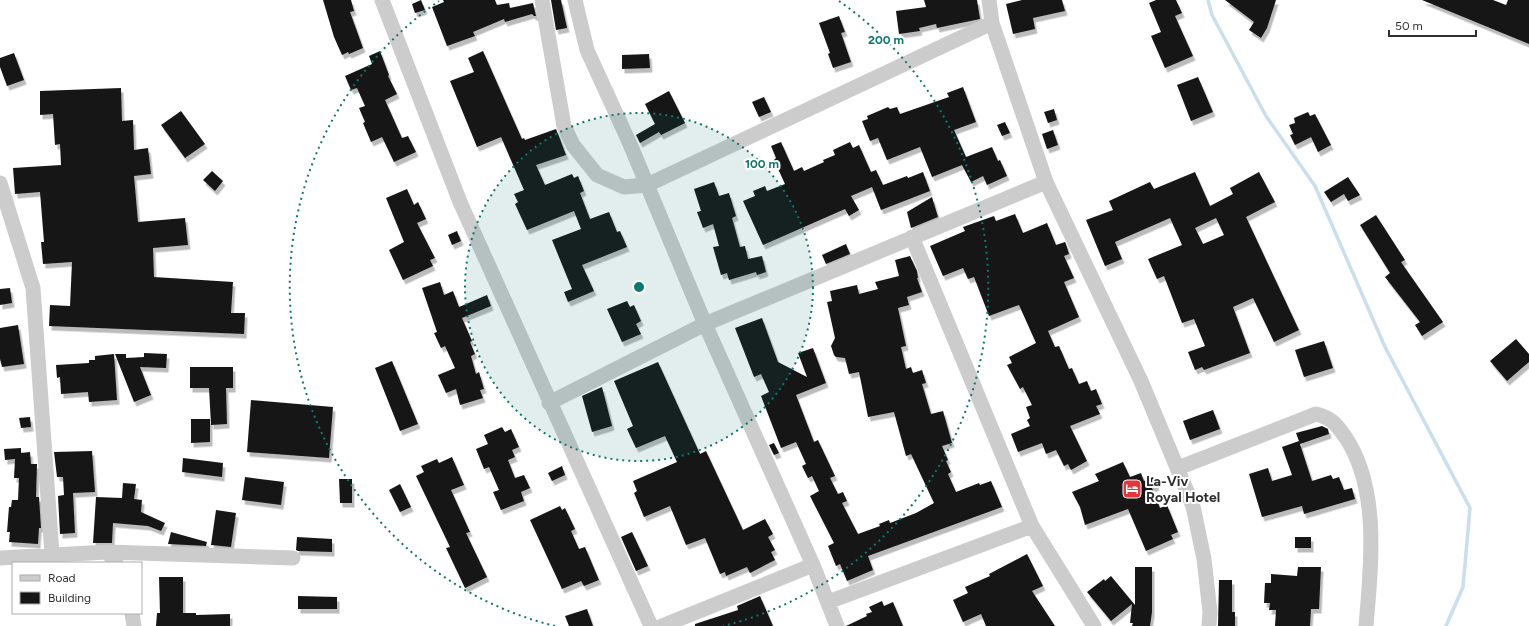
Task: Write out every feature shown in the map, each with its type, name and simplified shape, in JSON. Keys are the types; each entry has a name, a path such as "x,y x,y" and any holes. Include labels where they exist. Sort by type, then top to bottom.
{"street":[{"path":"382,0 460,202 549,403 651,626"},
{"path":"542,0 564,126 573,145 596,175 624,187 647,185 992,23"},
{"path":"575,0 587,50 647,185 705,324 813,565 837,626"},
{"path":"989,0 992,23 1046,182 1141,381 1193,506 1204,559 1210,612 1209,626"},
{"path":"549,403 705,324 1046,182"},
{"path":"0,183 33,288 52,554"},
{"path":"912,237 1032,526 1094,626"},
{"path":"1178,468 1316,414 1327,416 1336,422 1352,448 1365,482 1371,521 1366,626"},
{"path":"828,602 1032,526"},
{"path":"0,558 52,554 112,557 293,558"},
{"path":"662,626 813,565"},
{"path":"132,614 134,626"}],"building":[{"path":"323,0 351,0 354,11 350,12 363,48 349,54 348,52 342,55 334,37"},
{"path":"421,0 425,10 415,13 412,4"},
{"path":"443,0 495,0 497,5 509,3 510,8 533,3 536,16 532,14 505,22 504,19 473,32 475,36 447,46 432,7 444,2"},
{"path":"551,0 561,0 567,28 556,30"},
{"path":"924,0 977,0 980,19 937,28 936,24 919,28 920,31 899,34 896,11 926,7"},
{"path":"1022,0 1062,0 1065,11 1033,18 1035,29 1013,34 1006,4"},
{"path":"1156,0 1176,0 1182,13 1175,16 1193,56 1165,68 1151,36 1161,32 1149,3"},
{"path":"1225,0 1276,0 1267,28 1261,38 1249,30 1254,22"},
{"path":"1422,0 1493,0 1506,5 1508,0 1529,0 1529,44"},
{"path":"839,16 845,32 841,33 851,62 833,68 828,54 830,53 819,23"},
{"path":"380,51 389,75 388,76 397,94 385,100 402,138 408,136 416,152 394,162 382,137 371,142 363,123 365,122 359,108 365,106 357,88 351,90 345,76 372,64 369,56"},
{"path":"483,51 522,139 524,138 525,140 556,129 566,155 536,165 545,185 572,174 574,178 578,176 584,191 580,193 590,219 609,212 617,232 620,231 627,247 582,265 594,291 568,302 564,292 572,289 552,240 581,229 574,211 527,230 515,204 518,202 514,194 524,190 501,137 477,147 450,81 474,72 468,58"},
{"path":"14,53 24,80 7,86 0,67 0,58"},
{"path":"649,54 650,68 622,69 622,55"},
{"path":"1198,77 1213,112 1191,121 1177,85"},
{"path":"963,87 976,122 954,130 966,157 992,147 1007,176 987,185 983,176 971,182 962,165 932,177 920,147 887,160 878,138 870,141 862,121 868,119 867,116 888,107 890,109 897,107 900,114 949,97 947,93"},
{"path":"121,88 122,121 133,120 134,150 148,148 151,174 134,176 138,222 185,218 188,245 153,248 154,277 233,282 231,313 245,313 244,334 49,326 50,305 70,306 72,262 43,264 41,242 44,242 40,192 15,194 13,168 61,165 60,144 55,145 53,114 40,115 40,91"},
{"path":"669,91 685,123 661,135 659,132 640,143 636,135 655,124 645,104"},
{"path":"764,97 771,112 759,117 752,102"},
{"path":"1054,109 1057,120 1048,123 1044,112"},
{"path":"181,111 205,144 185,158 161,125"},
{"path":"1308,112 1310,116 1315,114 1331,145 1318,152 1311,137 1295,145 1290,135 1293,134 1289,125 1295,123 1294,118"},
{"path":"1005,122 1010,133 1002,136 997,125"},
{"path":"1053,130 1058,145 1047,149 1042,134"},
{"path":"781,142 794,171 802,167 804,171 824,162 823,160 835,155 833,150 850,142 853,148 859,145 871,172 876,170 883,185 923,172 930,191 881,210 872,187 851,196 859,210 849,216 845,209 763,245 743,201 755,196 753,191 765,186 767,191 785,184 774,160 776,158 771,146"},
{"path":"212,171 223,181 215,191 203,180"},
{"path":"1195,172 1210,206 1233,194 1230,188 1259,172 1275,202 1246,217 1299,330 1274,342 1253,298 1233,307 1250,353 1204,370 1202,367 1195,370 1188,352 1205,346 1194,319 1182,323 1164,276 1157,279 1148,259 1182,245 1170,218 1115,242 1122,259 1105,266 1086,220 1113,210 1109,201 1150,182 1154,189","holes":["1216,218 1224,235 1203,244 1195,228"]},
{"path":"1348,177 1360,195 1348,201 1344,194 1331,202 1324,192"},
{"path":"714,182 719,196 729,193 736,216 732,218 740,247 745,246 748,259 762,256 766,272 757,275 756,272 729,280 727,273 721,275 713,247 719,246 713,224 703,228 697,212 701,211 694,189"},
{"path":"407,189 414,205 418,202 426,219 417,223 435,258 430,260 433,266 403,280 389,250 404,242 386,198"},
{"path":"932,197 938,217 911,228 907,212"},
{"path":"1015,214 1023,233 1047,223 1056,245 1065,242 1066,244 1069,254 1064,256 1074,278 1064,282 1079,317 1048,331 1055,347 1059,346 1069,369 1072,368 1079,384 1087,381 1091,391 1096,389 1102,404 1096,406 1100,414 1070,426 1087,461 1071,470 1068,464 1064,466 1056,450 1046,454 1042,443 1018,452 1011,434 1030,426 1027,420 1030,418 1026,407 1032,405 1023,387 1020,389 1007,365 1012,363 1009,357 1036,343 1019,305 989,316 974,277 968,279 963,268 943,276 930,246 965,231 963,227 994,216 996,221"},
{"path":"1376,215 1405,260 1401,262 1443,322 1422,336 1415,325 1420,322 1385,277 1390,273 1360,225"},
{"path":"457,231 461,241 452,245 448,235"},
{"path":"846,244 850,254 826,264 822,255"},
{"path":"910,256 917,271 917,278 922,292 907,297 909,305 898,308 906,346 901,347 906,369 911,367 913,373 922,370 926,383 922,384 931,414 943,411 952,443 942,446 951,472 948,474 956,492 979,483 980,485 991,481 1002,507 868,556 873,570 847,581 840,564 836,566 828,546 834,543 810,496 819,491 812,476 808,478 802,466 806,464 796,442 781,448 761,396 769,392 761,374 754,377 735,328 762,318 778,362 807,377 798,353 813,348 826,383 796,395 814,442 818,440 835,476 830,478 838,494 843,492 847,501 842,503 858,534 880,526 879,524 889,520 890,523 916,513 934,503 911,454 906,456 894,412 868,417 859,372 849,374 845,358 836,357 834,355 831,346 835,338 827,302 832,301 830,291 857,285 859,294 878,289 875,282 899,276 895,260"},
{"path":"440,282 444,295 453,291 459,307 487,295 491,306 462,318 472,341 470,342 475,354 471,356 476,374 479,372 484,389 480,390 483,398 460,405 456,389 446,393 438,375 455,368 445,346 441,348 434,333 437,332 422,288"},
{"path":"10,288 12,303 0,305 0,289"},
{"path":"627,301 630,307 634,305 641,321 636,324 641,334 622,342 607,309"},
{"path":"18,325 24,364 2,367 0,359 0,328"},
{"path":"1516,339 1529,354 1529,362 1507,381 1490,361"},
{"path":"1324,341 1333,368 1304,377 1295,350"},
{"path":"144,353 167,354 166,368 140,367 151,395 134,402 115,354 126,354 126,358 144,357"},
{"path":"114,354 117,400 89,402 88,392 61,394 60,377 57,378 56,365 89,363 89,360 95,360 95,356"},
{"path":"392,361 418,424 400,431 375,368"},
{"path":"658,362 700,454 706,451 743,530 765,519 773,534 768,537 775,550 771,552 775,560 750,573 747,567 726,576 725,572 720,574 705,538 686,545 670,506 644,517 634,493 637,491 633,481 677,462 665,436 636,448 627,429 633,426 614,381"},
{"path":"190,367 233,367 233,388 226,388 227,424 211,425 209,388 190,388"},
{"path":"602,387 612,426 592,432 582,396"},
{"path":"251,400 333,407 329,458 247,452"},
{"path":"1213,410 1220,429 1190,440 1183,421"},
{"path":"30,417 31,427 21,428 19,418"},
{"path":"191,419 210,419 210,442 191,443"},
{"path":"1322,426 1328,429 1329,434 1300,444 1296,433"},
{"path":"502,427 505,432 511,429 519,447 512,450 515,457 508,460 515,478 524,475 530,488 521,492 524,501 501,510 493,492 499,490 489,467 484,469 476,449 488,444 484,435"},
{"path":"1299,441 1312,481 1331,475 1333,479 1339,477 1344,490 1352,488 1355,499 1304,514 1302,506 1262,517 1249,474 1268,468 1272,481 1292,475 1282,447"},
{"path":"774,443 779,453 774,455 769,445"},
{"path":"21,448 21,453 30,452 31,464 37,464 36,497 39,497 41,528 39,528 38,544 9,542 10,532 7,532 9,507 11,507 12,500 18,500 19,478 14,478 15,459 5,460 4,449"},
{"path":"92,451 95,492 73,493 75,533 60,534 58,496 64,495 63,477 57,477 54,452"},
{"path":"452,457 464,485 451,490 470,532 466,533 487,577 465,588 446,548 450,547 416,476 424,472 421,466 437,459 439,463"},
{"path":"183,458 223,463 222,477 182,472"},
{"path":"1123,462 1130,477 1141,473 1144,481 1153,477 1157,486 1152,488 1160,508 1167,505 1178,532 1171,535 1173,539 1146,551 1128,509 1085,525 1080,507 1072,492 1099,481 1095,474"},
{"path":"562,466 565,475 552,481 548,473"},
{"path":"245,477 284,482 281,505 242,500"},
{"path":"339,479 352,479 352,503 340,503"},
{"path":"123,483 136,484 134,499 142,500 141,512 165,523 161,531 148,526 113,523 112,543 93,543 96,497 122,498"},
{"path":"400,484 411,507 400,512 389,490"},
{"path":"560,506 562,510 565,508 575,529 571,531 579,549 585,547 599,580 584,586 581,581 562,589 530,520"},
{"path":"216,510 236,513 231,547 211,545"},
{"path":"171,532 207,542 206,546 168,544"},
{"path":"632,532 648,566 636,571 621,537"},
{"path":"297,537 332,539 332,552 298,551 296,550"},
{"path":"1295,537 1311,537 1311,548 1295,548"},
{"path":"1027,554 1043,586 1032,591 1055,626 986,626 981,614 963,622 953,600 968,593 965,587 990,576 989,574"},
{"path":"1135,567 1152,567 1152,612 1150,626 1132,626 1133,623 1130,623 1132,604 1111,621 1087,592 1104,579 1105,581 1111,576 1135,605"},
{"path":"1298,567 1321,567 1319,609 1311,609 1310,626 1275,626 1276,610 1269,610 1270,603 1264,603 1265,583 1271,583 1271,574 1297,576"},
{"path":"159,577 183,577 183,613 196,613 196,615 230,614 230,626 156,626 157,613 160,613"},
{"path":"1219,580 1232,580 1232,612 1235,612 1235,626 1218,626"},
{"path":"298,596 337,597 337,609 298,609"},
{"path":"760,596 773,626 695,626 695,624 738,610 737,606"},
{"path":"882,601 884,606 893,602 903,626 846,626 867,616 866,614 872,612 869,607"},
{"path":"587,609 593,626 569,626 565,616"}],"waterway":[{"path":"1208,0 1212,15 1266,116 1315,186 1385,347 1470,508 1463,587 1446,626"}],"place":[{"name":"La-Viv Royal Hotel","path":"1132,489"}]}
